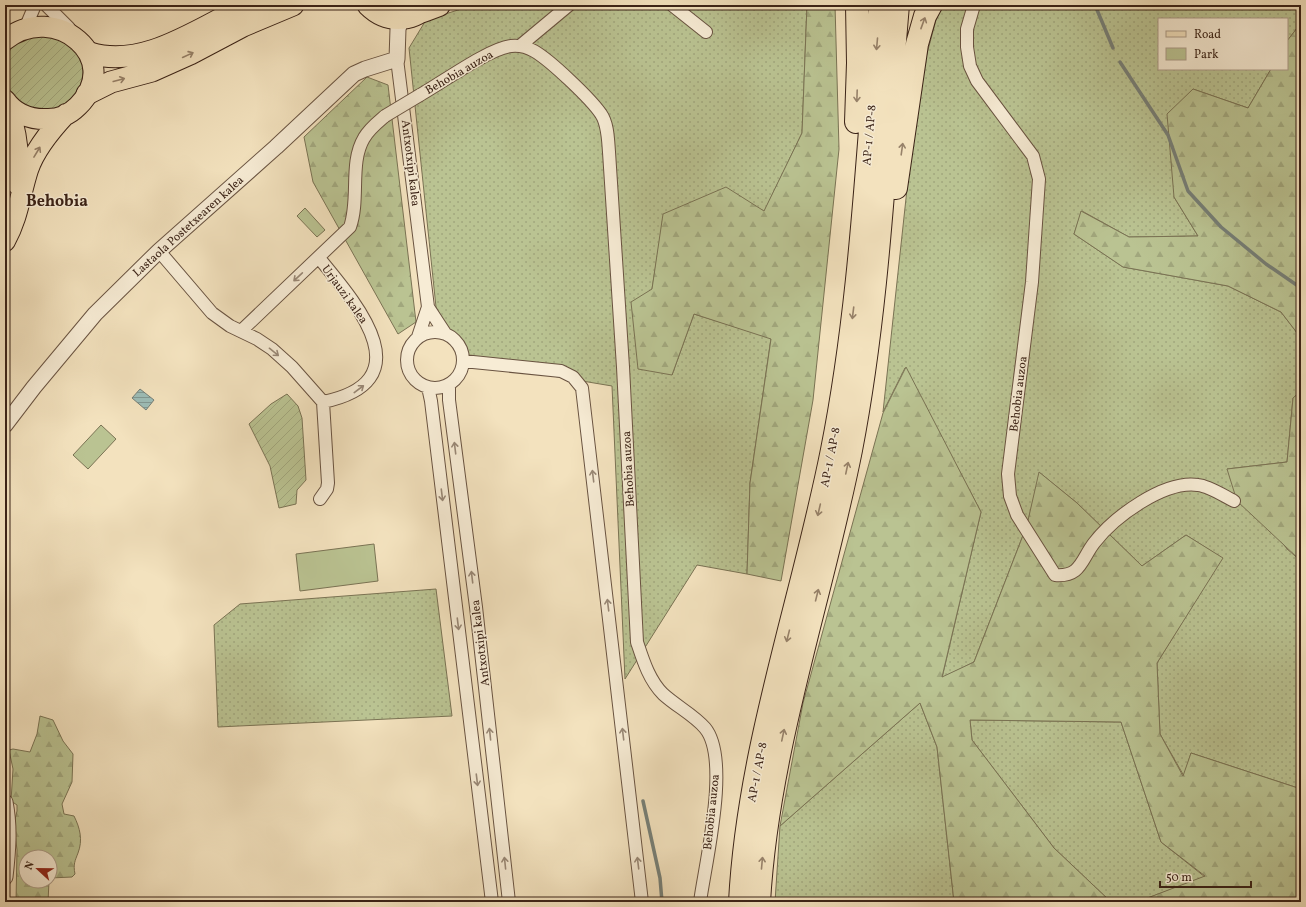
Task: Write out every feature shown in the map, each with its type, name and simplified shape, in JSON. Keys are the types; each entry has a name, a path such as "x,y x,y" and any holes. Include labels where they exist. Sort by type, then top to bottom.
{"highway":[{"path":"137,54 229,5"},
{"path":"90,53 113,58 137,54 174,43 248,5"},
{"path":"87,94 111,82 152,71 190,54 243,26 293,5"},
{"path":"368,5 378,14 389,18 401,19 412,17 430,7"},
{"path":"856,289 851,259 858,63 857,5"},
{"name":"AP-1 / AP-8","path":"740,902 745,846 757,768 832,450 846,366 856,289 880,5"},
{"name":"AP-1 / AP-8","path":"759,902 763,848 776,771 850,453 860,398 872,305 898,5"},
{"path":"872,305 890,228 917,44 925,16 931,5"}],"main road":[{"path":"6,102 20,113 34,119 51,119 66,114 74,109 87,94 93,74 90,53 82,39 69,28 48,21 12,33"},
{"path":"5,224 15,194 12,161 16,132 6,102"},
{"path":"5,241 18,214 32,161 50,132 66,114"}],"street":[{"path":"12,33 35,5"},
{"path":"46,5 69,28"},
{"path":"521,45 569,5"},
{"path":"672,5 706,32"},
{"name":"Behobia auzoa","path":"974,5 967,29 967,47 970,66 977,81 1033,156 1039,179 1032,282 1008,474 1010,496 1017,515 1055,575 1066,576 1077,570 1094,542 1121,517 1146,497 1179,486 1198,484 1234,501"},
{"name":"Antxotxipi kalea","path":"401,19 398,29 398,58 428,307 418,337"},
{"name":"Behobia auzoa","path":"319,258 350,227 355,215 358,152 364,137 385,116 501,48 521,45 534,51 547,60 584,95 601,114 606,129 623,367 637,642 647,670 662,693 706,729 712,744 715,760 716,784 713,816 700,902"},
{"name":"Lastaola Postetxearen kalea","path":"5,426 34,387 95,314 159,251 276,147 354,74 398,58"},
{"path":"159,251 212,313 272,349 292,367 323,402 328,483 327,489 320,499"},
{"name":"Urjauzi kalea","path":"241,331 319,258 365,318 377,351 375,367 362,388 348,396 323,402"},
{"name":"Antxotxipi kalea","path":"428,307 445,333"},
{"path":"435,331 445,333 455,340 461,349 463,361 456,378 449,384 441,387 428,387 418,382 408,369 408,352 418,337 435,331"},
{"path":"463,361 561,371 573,377 582,388 642,902"},
{"name":"Antxotxipi kalea","path":"449,384 449,400 476,607 509,902"},
{"name":"Antxotxipi kalea","path":"428,387 431,401 492,902"},
{"path":"5,802 9,820 5,877"}],"green space":[{"path":"474,5 807,5 802,133 764,212 664,214 652,289 672,375 694,314 771,338 750,483 747,574 697,565 625,679 612,386 463,361 436,307 409,48 426,20"},
{"path":"807,5 835,5 839,149 813,400 781,581 747,574 750,483 771,339 694,314 672,375 638,369 631,302 652,289 663,214 726,187 764,211 802,133"},
{"path":"940,5 1301,5 1301,23 1288,40 1288,18 1158,18 1158,70 1270,70 1248,108 1193,89 1174,197 1198,236 1129,237 1082,211 1074,234 1123,267 1228,286 1281,312 1301,338 1301,391 1293,398 1287,462 1227,469 1287,549 1301,561 1301,789 1191,753 1184,776 1160,734 1157,663 1222,558 1186,535 1142,566 1077,503 1040,473 1027,525 974,662 942,678 981,512 905,368 883,412 918,87"},
{"path":"1301,23 1301,338 1281,312 1228,286 1123,267 1074,234 1081,211 1129,237 1198,236 1174,197 1167,114 1193,89 1248,108 1270,70 1288,70 1288,40"},
{"path":"49,31 68,42 77,50 82,60 83,71 79,88 70,100 57,107 43,110 29,107 17,99 8,87 5,69 6,59 13,46 26,38"},
{"path":"367,77 388,85 416,322 398,334 313,182 304,137"},
{"path":"305,208 325,230 317,237 297,216"},
{"path":"906,367 981,512 942,677 974,662 1027,525 1039,472 1077,503 1142,566 1186,535 1223,558 1157,663 1160,734 1183,776 1191,753 1301,789 1301,902 1137,902 1205,876 1161,842 1121,722 970,720 972,740 1054,848 1111,902 954,902 937,747 920,703 780,826 803,703 883,413"},
{"path":"1301,391 1301,561 1237,501 1227,469 1287,462 1293,398"},
{"path":"287,394 298,406 302,418 306,480 297,490 296,504 279,508 270,466 249,424 271,404"},
{"path":"101,425 116,439 88,469 73,455"},
{"path":"374,544 378,581 300,591 296,554"},
{"path":"436,589 452,716 218,727 214,625 240,604"},
{"path":"920,703 937,747 954,902 775,902 780,826"},
{"path":"40,716 53,720 63,741 73,754 72,782 62,804 64,814 74,816 80,834 80,848 74,868 75,874 72,877 58,878 58,849 18,849 18,889 49,889 48,902 16,902 17,850 14,824 17,805 11,801 13,769 9,750 13,749 30,752 37,734"},
{"path":"970,720 1121,722 1161,842 1205,877 1137,902 1111,902 1054,848 972,740"}],"water":[{"path":"140,389 154,400 146,410 132,398"}],"waterway":[{"path":"1095,5 1113,48"},
{"path":"1120,62 1168,135 1188,191 1221,227 1266,264 1301,288"},
{"path":"643,801 660,878 662,902"}],"district":[{"name":"Behobia","path":"57,200"}]}
